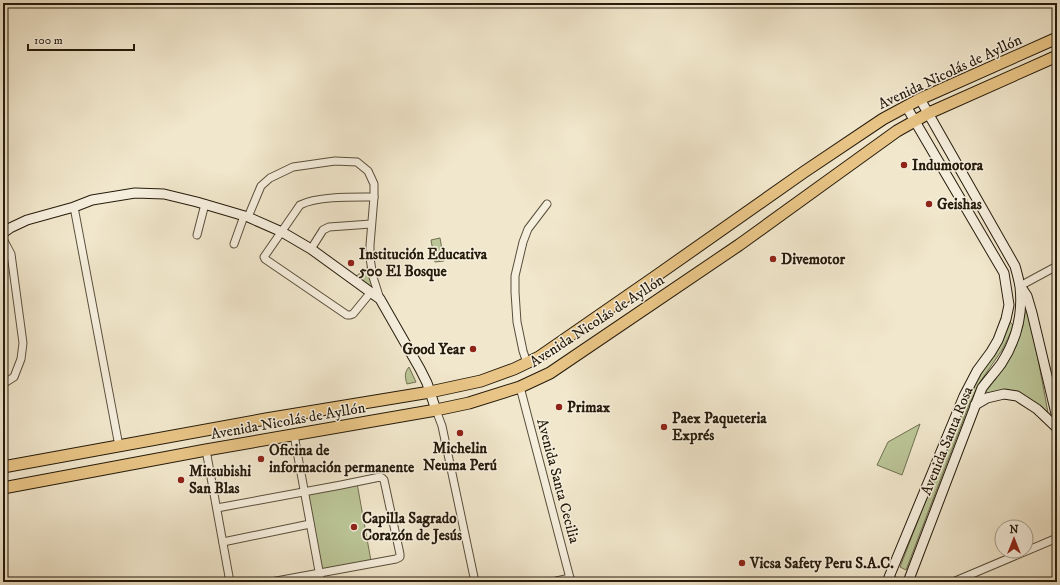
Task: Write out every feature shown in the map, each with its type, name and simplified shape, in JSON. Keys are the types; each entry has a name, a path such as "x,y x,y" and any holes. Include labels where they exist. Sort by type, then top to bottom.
{"main road":[{"name":"Avenida Nicolás de Ayllón","path":"3,467 286,416 430,392 481,381 501,374 539,357 810,168 883,119 920,99 1057,38"},
{"name":"Avenida Nicolás de Ayllón","path":"3,488 206,450 436,410 469,403 520,387 550,373 733,249 897,130 929,113 1057,56"},
{"name":"Avenida Santa Rosa","path":"908,582 975,405 982,388 1007,354 1017,330 1021,307 1020,286 1015,266 920,99"},
{"name":"Avenida Santa Rosa","path":"888,580 964,396 977,371 998,340 1006,320 1008,305 1007,287 1004,273 906,106"},
{"path":"3,233 10,228 28,220 74,207 92,200 135,193 164,194 246,216 282,232 311,249 380,299 417,364 430,392 436,410"},
{"path":"1007,287 1020,286 1027,296 1057,418"},
{"path":"975,405 987,398 1004,394 1017,396 1037,409 1057,428"}],"street":[{"path":"234,244 261,186 270,178 293,168 335,161 357,162 368,171 374,184 370,258 373,277 380,299"},
{"path":"371,292 353,314 347,315 264,257 300,205 314,200 374,196"},
{"path":"196,235 205,204"},
{"path":"527,363 517,322 515,276 523,242 528,229 547,204"},
{"path":"74,207 119,446"},
{"path":"311,249 323,230 329,227 372,224"},
{"path":"3,239 11,254 23,343 22,359 14,377 3,384"},
{"path":"1020,286 1057,266"},
{"name":"Avenida Santa Cecilia","path":"520,387 571,580"},
{"path":"436,410 444,434 475,582"},
{"path":"294,435 321,582"},
{"path":"206,450 230,582"},
{"path":"217,508 380,477 384,480 400,557 396,559 271,582"},
{"path":"223,542 310,524"},
{"path":"953,582 1057,538"},
{"path":"552,582 571,580"},
{"path":"888,580 898,582"}],"green space":[{"path":"440,238 444,261 435,262 431,240"},
{"path":"368,267 374,293 355,277"},
{"path":"1023,300 1030,316 1049,418 1019,394 977,403 1009,355"},
{"path":"1010,322 1014,326 1002,350 980,382 969,405 906,570 900,567 969,388"},
{"path":"409,367 416,382 407,384 405,375"},
{"path":"920,424 902,475 877,465 888,442"},
{"path":"357,483 371,561 320,570 306,492"}],"place":[{"name":"Indumotora","path":"904,165"},
{"name":"Geishas","path":"929,204"},
{"name":"Divemotor","path":"773,259"},
{"name":"Institución Educativa 500 El Bosque","path":"351,263"},
{"name":"Good Year","path":"473,349"},
{"name":"Primax","path":"559,407"},
{"name":"Paex Paqueteria Exprés","path":"664,427"},
{"name":"Michelin Neuma Perú","path":"460,433"},
{"name":"Oficina de información permanente","path":"261,459"},
{"name":"Mitsubishi San Blas","path":"181,480"},
{"name":"Capilla Sagrado Corazón de Jesús","path":"354,527"},
{"name":"Vicsa Safety Peru S.A.C.","path":"742,563"}]}
